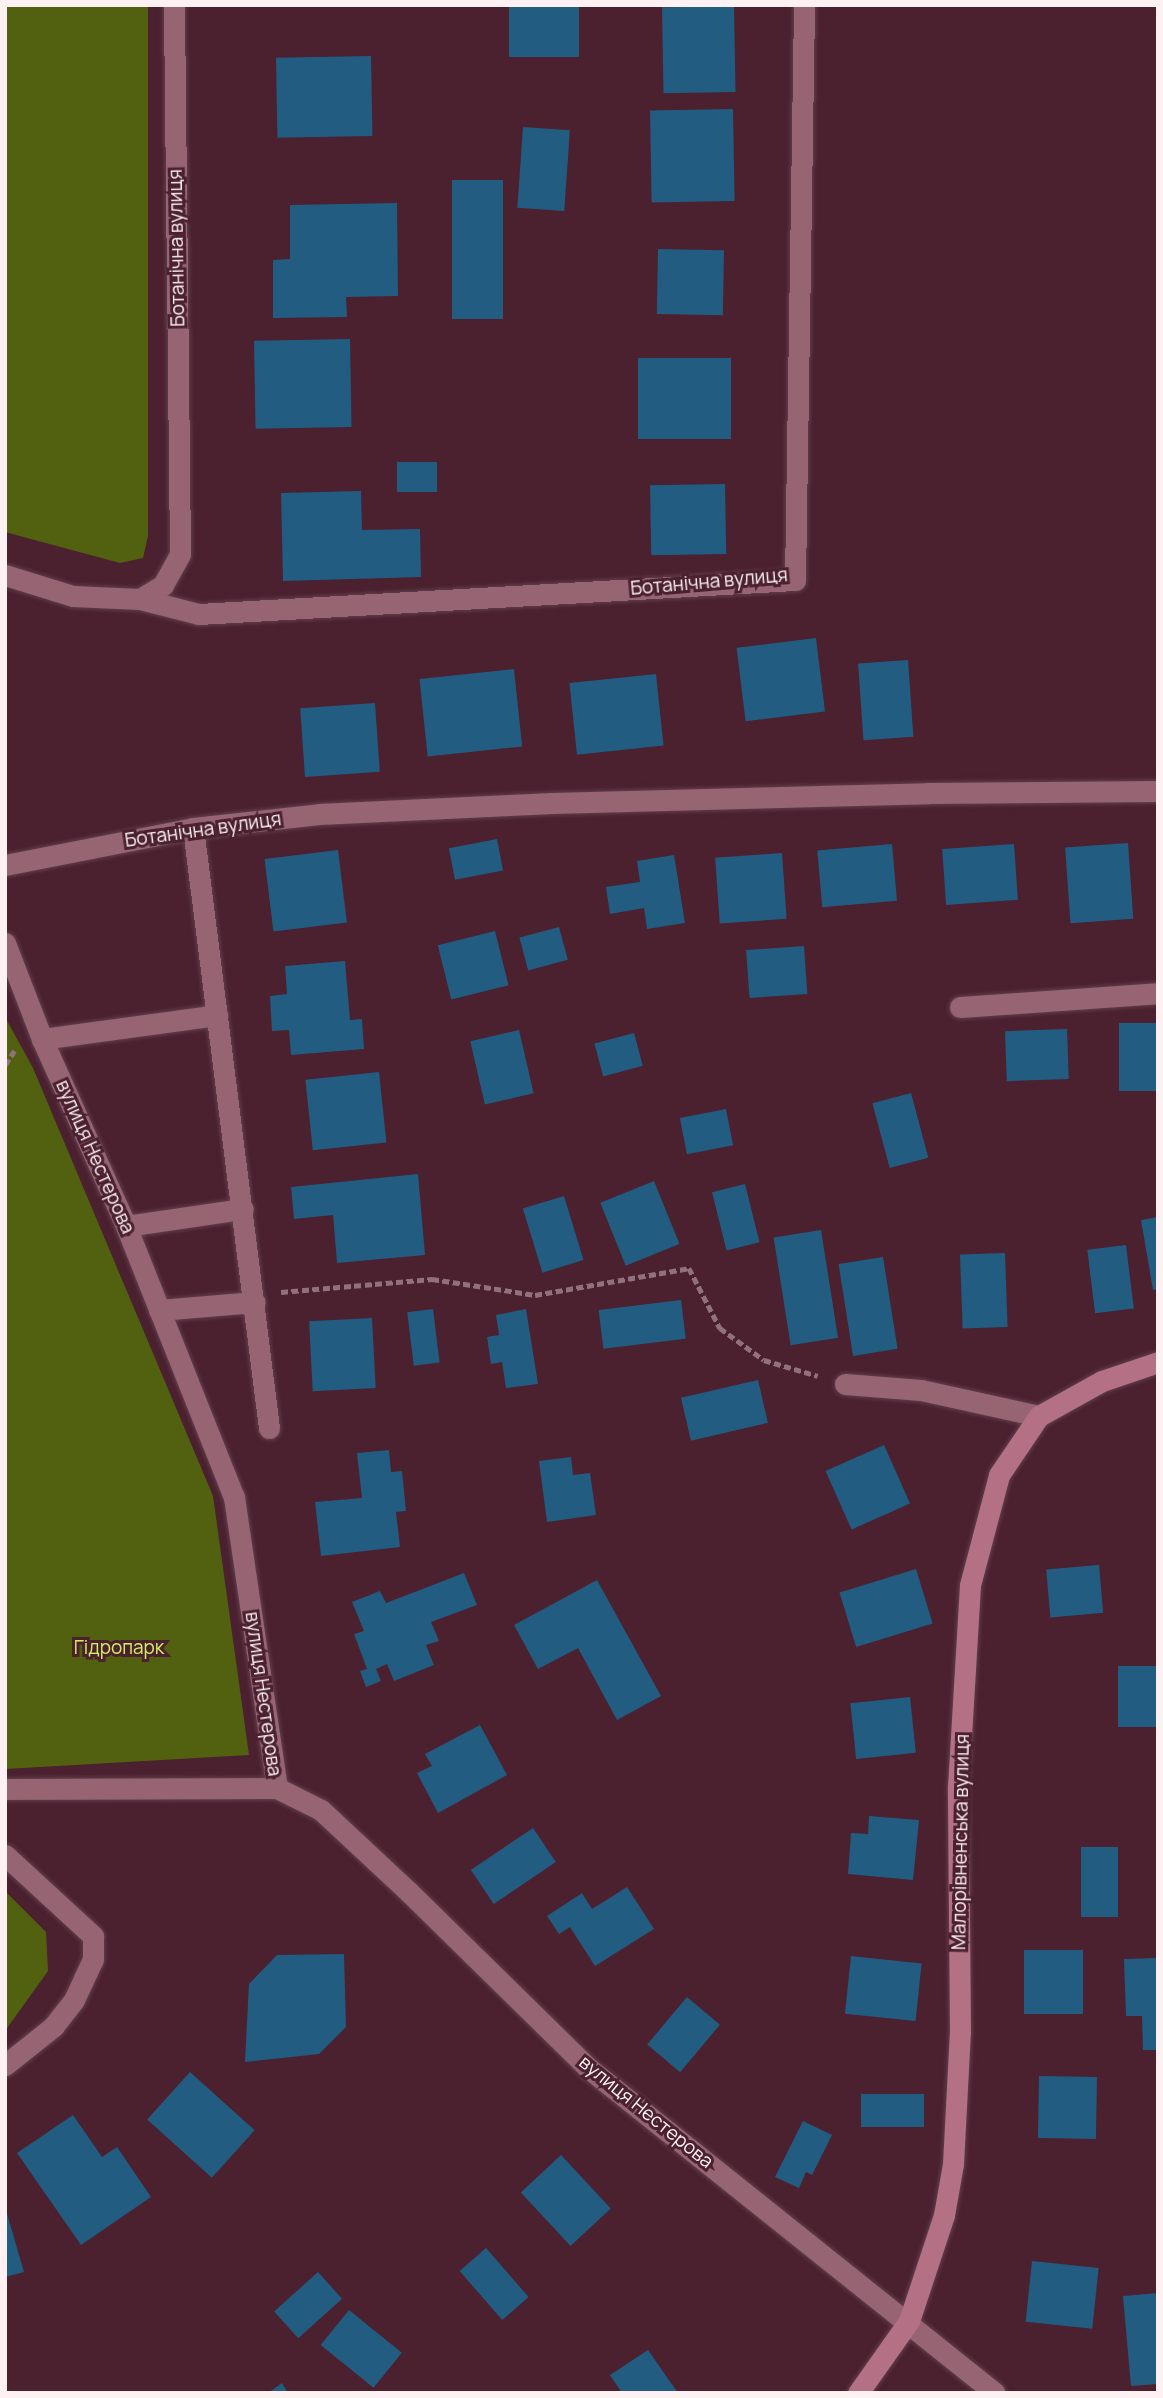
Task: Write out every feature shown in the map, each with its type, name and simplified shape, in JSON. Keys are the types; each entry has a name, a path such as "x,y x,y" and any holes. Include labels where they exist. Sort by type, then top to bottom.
{"street":[{"name":"Ботанічна вулиця","path":"140,599 163,585 180,554 174,5"},
{"name":"Ботанічна вулиця","path":"5,575 73,596 140,599 199,614 795,580 804,5"},
{"name":"Ботанічна вулиця","path":"5,865 193,828 318,814 552,803 929,793 1158,791"},
{"path":"193,828 269,1429"},
{"name":"вулиця Нестерова","path":"5,943 42,1039 126,1226 234,1497 277,1788 321,1810 587,2067 909,2321 995,2393"},
{"path":"960,1007 1158,993"},
{"path":"42,1039 217,1015"},
{"path":"126,1226 243,1209"},
{"path":"159,1310 254,1298"},
{"name":"Малорівненська вулиця","path":"858,2393 909,2321 944,2216 953,2164 960,2032 958,1787 970,1585 999,1475 1039,1416 1102,1381 1158,1362"},
{"path":"845,1384 921,1390 1039,1416"},
{"path":"5,1789 277,1788"},
{"path":"5,1855 93,1936 93,1959 74,2000 54,2026 5,2065"}],"path":[{"path":"254,1298 432,1279 535,1295 689,1268 720,1328 764,1360 845,1384"}],"green space":[{"path":"5,5 148,5 148,536 143,558 120,563 5,532"},
{"name":"Гідропарк","path":"5,1017 33,1068 213,1496 249,1755 5,1769"},
{"path":"5,1891 46,1932 48,1971 5,2031"}],"building":[{"path":"509,5 579,5 579,57 509,57"},
{"path":"734,6 736,92 664,93 662,7"},
{"path":"371,56 372,136 277,138 276,58"},
{"path":"733,109 735,201 652,202 650,110"},
{"path":"523,127 570,130 564,211 517,208"},
{"path":"452,180 503,180 503,319 452,319"},
{"path":"397,203 398,296 346,297 347,317 273,318 273,260 290,259 290,205"},
{"path":"658,249 724,250 723,315 657,314"},
{"path":"350,339 352,427 256,429 254,341"},
{"path":"638,358 731,358 731,439 638,439"},
{"path":"397,462 437,462 437,492 397,492"},
{"path":"725,484 726,554 651,555 650,485"},
{"path":"361,491 362,530 420,529 421,577 283,581 281,493"},
{"path":"816,638 825,711 746,721 737,648"},
{"path":"908,660 913,737 863,740 858,663"},
{"path":"514,669 522,747 428,757 420,679"},
{"path":"656,674 664,746 577,755 569,683"},
{"path":"375,703 380,772 305,777 300,708"},
{"path":"497,839 503,870 455,880 449,848"},
{"path":"1128,843 1133,919 1070,923 1065,847"},
{"path":"892,844 897,901 822,907 817,851"},
{"path":"1014,844 1018,900 946,905 942,849"},
{"path":"338,850 347,922 273,931 265,859"},
{"path":"782,853 787,919 720,924 715,858"},
{"path":"674,855 685,923 647,929 644,908 610,914 606,887 640,882 637,861"},
{"path":"559,927 568,960 528,970 519,938"},
{"path":"495,931 509,985 451,1000 438,945"},
{"path":"804,946 807,994 749,998 746,950"},
{"path":"345,961 350,1020 362,1019 364,1049 291,1055 289,1030 272,1031 270,996 287,994 285,966"},
{"path":"1119,1023 1158,1023 1158,1091 1119,1091"},
{"path":"1067,1029 1069,1079 1007,1081 1005,1031"},
{"path":"519,1030 534,1093 485,1105 470,1041"},
{"path":"634,1033 643,1066 603,1076 594,1044"},
{"path":"379,1072 386,1143 313,1150 305,1080"},
{"path":"911,1093 928,1158 890,1168 872,1103"},
{"path":"726,1109 733,1145 687,1154 680,1118"},
{"path":"418,1174 425,1255 337,1263 333,1215 294,1219 291,1187"},
{"path":"654,1181 679,1244 626,1266 600,1203"},
{"path":"745,1184 760,1242 727,1250 712,1192"},
{"path":"564,1196 584,1260 542,1273 523,1209"},
{"path":"1158,1217 1158,1289 1153,1290 1141,1220"},
{"path":"821,1230 838,1338 791,1345 774,1238"},
{"path":"1126,1245 1134,1309 1095,1313 1087,1250"},
{"path":"1005,1253 1008,1327 963,1329 960,1255"},
{"path":"883,1257 898,1349 853,1356 839,1264"},
{"path":"681,1300 686,1339 603,1349 599,1310"},
{"path":"433,1309 440,1363 414,1366 407,1312"},
{"path":"526,1309 538,1384 506,1388 502,1362 491,1364 487,1337 499,1335 496,1315"},
{"path":"372,1318 376,1388 313,1391 309,1321"},
{"path":"758,1380 768,1423 691,1441 681,1398"},
{"path":"884,1445 910,1503 852,1529 826,1471"},
{"path":"389,1450 391,1472 402,1471 406,1511 396,1512 400,1547 321,1556 315,1502 362,1498 357,1453"},
{"path":"571,1457 573,1475 590,1473 596,1515 547,1522 539,1461"},
{"path":"1099,1565 1103,1613 1050,1617 1046,1570"},
{"path":"916,1569 933,1624 856,1647 839,1592"},
{"path":"464,1573 477,1605 431,1622 439,1641 426,1645 434,1665 394,1681 387,1664 376,1669 381,1681 366,1687 360,1671 367,1669 354,1634 364,1631 352,1602 380,1591 386,1603"},
{"path":"597,1580 661,1696 617,1720 578,1648 538,1669 514,1625"},
{"path":"1118,1666 1158,1666 1158,1727 1118,1727"},
{"path":"910,1697 916,1753 856,1759 850,1703"},
{"path":"480,1725 507,1775 438,1813 417,1773 432,1766 425,1754"},
{"path":"869,1816 919,1820 913,1880 848,1874 851,1833 868,1834"},
{"path":"533,1828 556,1862 494,1904 471,1870"},
{"path":"1081,1847 1118,1847 1118,1917 1081,1917"},
{"path":"627,1887 654,1929 595,1966 570,1927 559,1934 547,1916 582,1893 592,1909"},
{"path":"1024,1950 1083,1950 1083,2014 1024,2014"},
{"path":"344,1954 346,2027 319,2054 245,2062 249,1984 277,1955"},
{"path":"851,1956 922,1963 916,2021 845,2014"},
{"path":"1158,1958 1158,2050 1143,2050 1142,2016 1126,2016 1124,1959"},
{"path":"687,1997 720,2025 680,2072 647,2044"},
{"path":"190,2072 255,2130 212,2178 147,2120"},
{"path":"1039,2076 1097,2077 1096,2139 1038,2138"},
{"path":"861,2094 924,2094 924,2127 861,2127"},
{"path":"73,2115 102,2157 117,2147 151,2197 81,2245 17,2153"},
{"path":"803,2121 832,2135 812,2175 806,2172 799,2188 775,2177"},
{"path":"561,2155 611,2208 571,2246 521,2193"},
{"path":"5,2207 24,2272 5,2277"},
{"path":"486,2248 529,2297 502,2320 460,2271"},
{"path":"1032,2261 1099,2268 1092,2329 1026,2322"},
{"path":"318,2272 342,2299 298,2338 274,2311"},
{"path":"1158,2293 1158,2384 1131,2386 1123,2296"},
{"path":"349,2310 402,2353 374,2388 321,2345"},
{"path":"648,2350 678,2393 622,2393 610,2375"},
{"path":"282,2383 288,2393 268,2393"}]}
